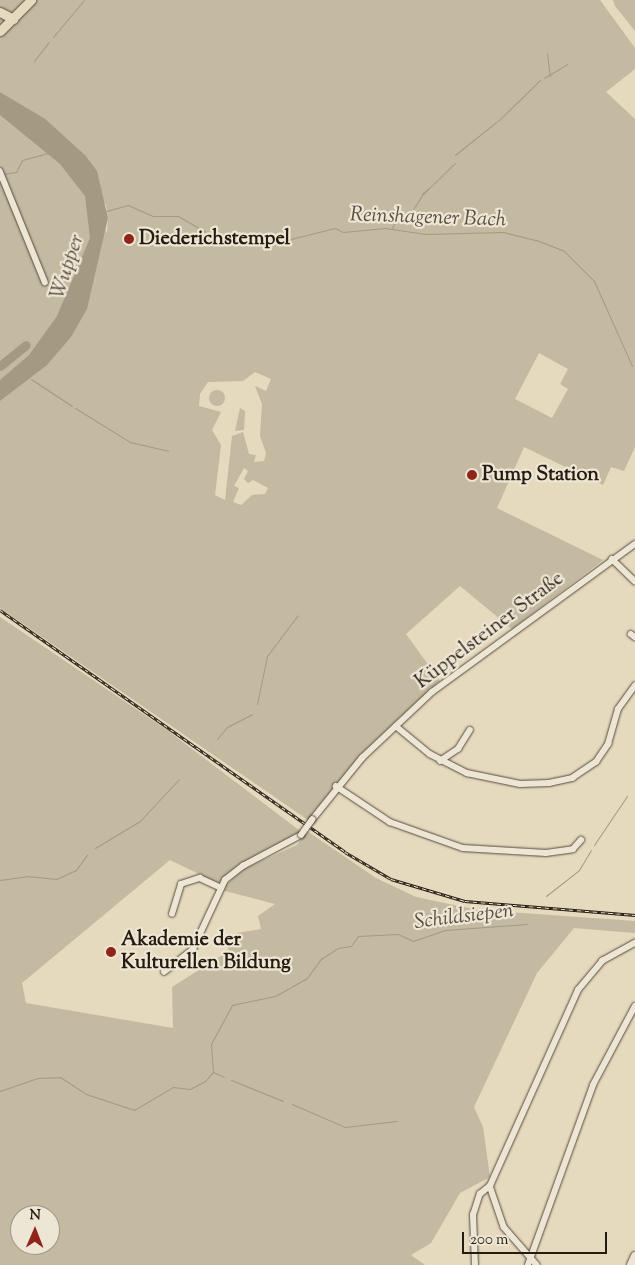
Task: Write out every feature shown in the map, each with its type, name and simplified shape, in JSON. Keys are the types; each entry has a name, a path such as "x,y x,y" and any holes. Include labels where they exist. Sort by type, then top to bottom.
{"main road":[{"path":"0,12 5,24 31,0"},
{"path":"631,1265 635,1256"}],"street":[{"path":"1,174 45,282"},
{"name":"Küppelsteiner Straße","path":"219,887 243,866 301,836 336,786 396,726 458,671 635,544"},
{"path":"612,559 635,580"},
{"path":"396,726 440,761 505,782 539,784 572,778 586,771 603,753 618,709 635,686"},
{"path":"440,761 458,749 470,730"},
{"path":"336,786 396,825 463,848 546,853 573,849 581,840"},
{"path":"164,972 192,949 219,887 200,878 181,884 172,914"},
{"path":"475,1265 473,1214 480,1194 490,1186 578,990 602,961 635,943"},
{"path":"529,1263 593,1085 635,1006"},
{"path":"490,1186 504,1227 529,1263 537,1265"}],"shaded area":[{"path":"0,0 600,0 635,48 635,69 606,92 635,119 635,447 624,471 611,467 603,485 524,447 497,508 603,560 512,629 460,586 406,634 440,681 361,754 308,820 0,608 0,109 77,170 107,233 108,218 106,205 44,118 0,92","holes":["539,353 568,369 560,384 568,389 552,418 515,399","255,372 271,379 266,391 255,386 262,404 260,436 266,453 264,461 254,462 256,455 249,454 243,432 232,436 225,500 215,495 221,445 212,430 221,412 199,406 200,394 208,382 243,381","244,468 248,471 244,479 248,483 253,480 268,488 265,494 252,495 241,505 233,502 239,488 234,486"]},
{"path":"613,0 635,0 635,31 615,6"},
{"path":"0,92 44,118 85,155 97,171 108,218 87,309 71,337 47,365 0,401 0,380 29,355 57,316 90,238 85,196 60,164 0,115"},
{"path":"217,390 223,392 225,398 223,404 217,406 211,404 209,398 211,392"},
{"path":"240,408 245,411 244,430 235,431"},
{"path":"0,617 167,730 299,830 293,839 242,863 218,883 170,860 22,983 26,1003 173,1028 172,987 229,951 225,941 234,939 237,933 261,929 258,916 275,904 221,890 241,870 297,845 307,831 376,878 416,897 478,910 635,921 635,933 574,928 537,973 474,1107 483,1127 490,1177 460,1193 431,1243 411,1255 425,1265 0,1265"}],"waterway":[{"path":"53,37 84,0"},
{"path":"34,61 49,42"},
{"path":"547,53 550,76"},
{"path":"544,78 567,64"},
{"path":"498,121 540,80"},
{"path":"455,155 496,122"},
{"path":"3,174 16,172 22,160 48,153"},
{"path":"397,220 409,216 422,195 455,163"},
{"path":"422,194 429,188"},
{"name":"Reinshagener Bach","path":"106,211 128,205 153,216 178,216 206,232"},
{"path":"392,228 395,222"},
{"name":"Reinshagener Bach","path":"216,235 267,245 335,228 343,232 385,228 426,234 503,232 536,240 564,251 594,281 632,366"},
{"name":"Wupper","path":"0,366 26,345"},
{"path":"31,379 72,406"},
{"path":"75,408 130,442 168,451"},
{"path":"257,704 267,656 298,615"},
{"path":"217,739 227,727 252,714"},
{"path":"95,848 140,821 179,779"},
{"name":"Schildsiepen","path":"594,845 627,796"},
{"name":"Schildsiepen","path":"546,896 579,870 591,850"},
{"path":"0,880 27,876 56,879 76,870 87,855"},
{"name":"Schildsiepen","path":"0,1091 37,1078 60,1077 86,1094 134,1110 173,1087 190,1089 205,1081 213,1072 211,1044 232,1005 275,996 307,978 321,959 338,948 351,946 358,936 398,934 413,941 445,930 527,924"},
{"path":"213,1072 224,1077"},
{"path":"231,1080 283,1101"},
{"path":"292,1104 345,1127 397,1121"}],"railway":[{"path":"0,610 345,852 391,879 465,901 635,915"}],"place":[{"name":"Diederichstempel","path":"129,239"},
{"name":"Pump Station","path":"472,475"},
{"name":"Akademie der Kulturellen Bildung","path":"111,952"}]}
